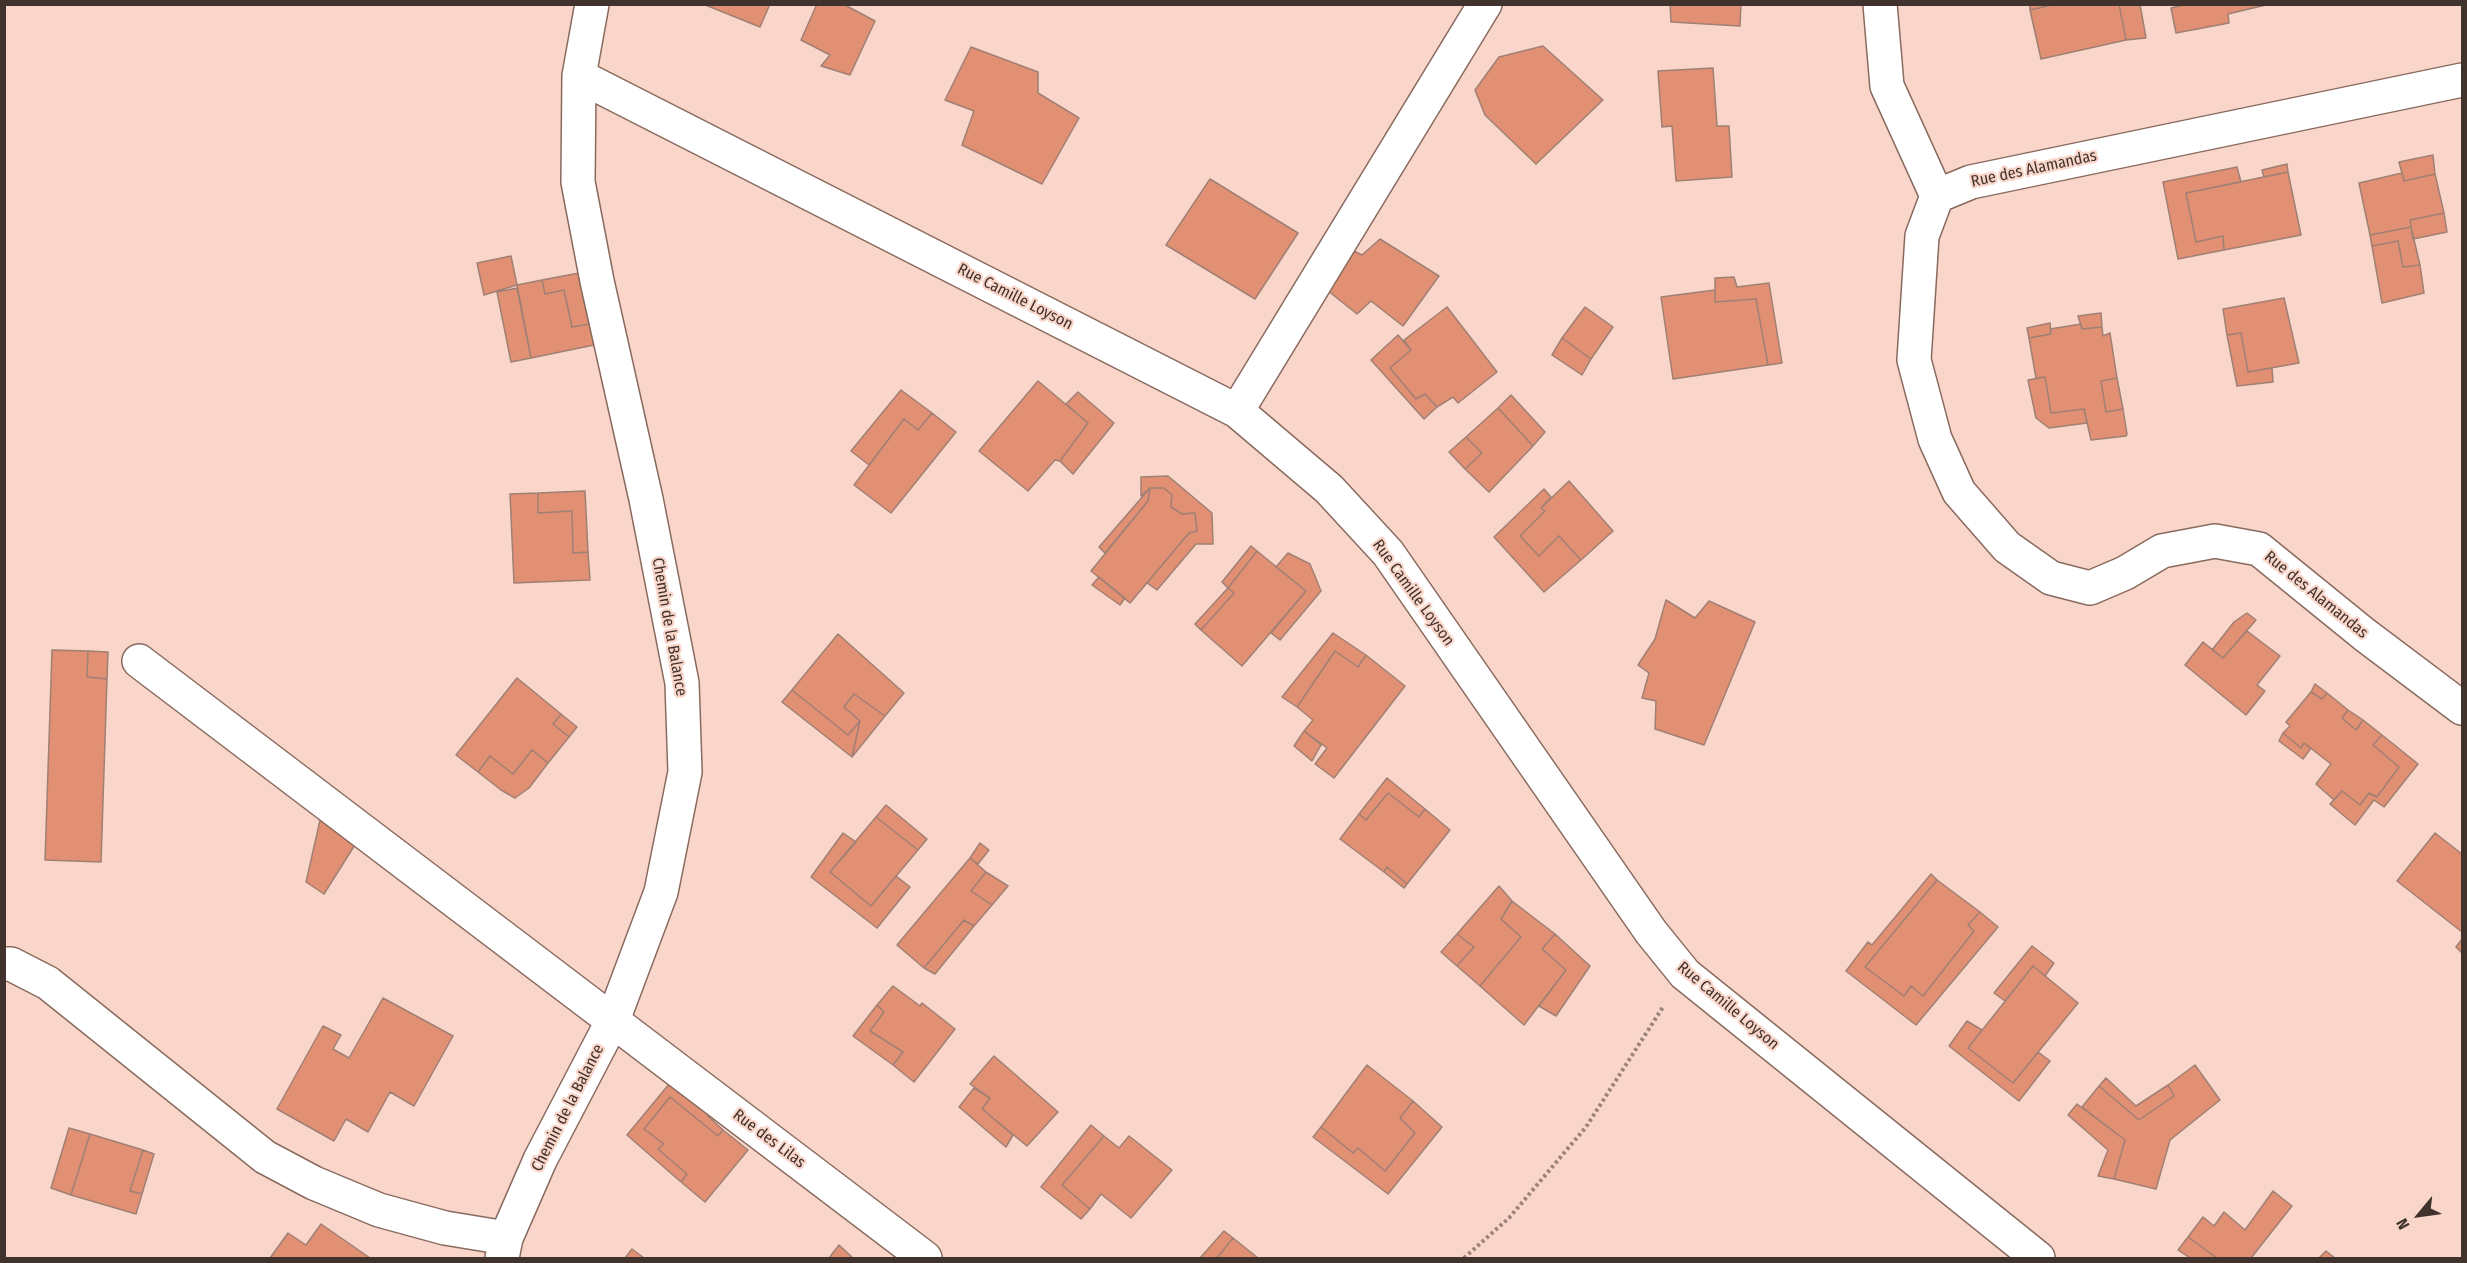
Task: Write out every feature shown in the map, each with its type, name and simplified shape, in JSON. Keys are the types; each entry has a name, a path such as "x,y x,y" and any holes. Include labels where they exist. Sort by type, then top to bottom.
{"street":[{"name":"Chemin de la Balance","path":"504,1248 540,1160 614,1020 661,892 685,772 682,683 646,499 597,281 578,182 579,76 592,4"},
{"path":"1237,411 1485,4"},
{"path":"1880,4 1887,86 1937,196"},
{"name":"Rue Camille Loyson","path":"579,76 1237,411 1329,489 1388,553 1651,932 1685,974 2018,1252"},
{"name":"Rue des Alamandas","path":"2463,80 1971,182 1937,196 1922,236 1914,360 1935,439 1959,492 2007,547 2051,579 2090,588 2125,573 2163,550 2215,541 2259,549 2365,635 2463,708"},
{"name":"Rue des Lilas","path":"139,661 925,1258"},
{"path":"4,964 11,964 48,983 265,1157 314,1183 379,1210 446,1228 504,1248"}],"path":[{"path":"1464,1258 1509,1218 1586,1127 1685,974"}],"building":[{"path":"703,4 770,4 760,27"},
{"path":"817,4 843,4 875,21 850,75 821,66 830,55 801,40"},
{"path":"1670,4 1741,4 1740,26 1671,22"},
{"path":"2030,4 2056,4 2030,10"},
{"path":"2056,4 2119,4 2126,40 2041,59 2030,10"},
{"path":"2119,4 2140,4 2146,38 2126,40"},
{"path":"2187,4 2270,4 2228,14 2229,23 2176,33 2171,8"},
{"path":"1543,46 1603,100 1536,164 1485,115 1475,90 1499,57"},
{"path":"971,47 1038,72 1038,93 1079,118 1042,184 962,145 974,111 945,100"},
{"path":"1713,68 1717,126 1729,126 1732,177 1676,181 1672,126 1662,127 1658,71"},
{"path":"2433,155 2435,174 2404,181 2399,162"},
{"path":"2287,164 2288,172 2264,177 2262,170"},
{"path":"2237,167 2241,182 2186,193 2196,242 2223,236 2224,250 2178,259 2163,182"},
{"path":"2288,172 2301,235 2224,250 2223,236 2196,242 2186,193"},
{"path":"2402,173 2404,181 2435,174 2444,213 2410,220 2411,227 2370,235 2359,183"},
{"path":"1210,179 1298,233 1255,299 1166,245"},
{"path":"2444,213 2447,232 2413,239 2410,220"},
{"path":"2411,227 2420,265 2403,267 2398,241 2372,246 2370,235"},
{"path":"1380,239 1439,276 1403,326 1371,301 1357,314 1327,290 1348,248 1362,255"},
{"path":"2398,241 2403,267 2420,265 2424,293 2382,303 2372,246"},
{"path":"511,256 517,285 484,295 477,263"},
{"path":"579,273 590,324 572,327 564,290 545,294 542,280"},
{"path":"1734,277 1737,287 1769,283 1782,363 1768,365 1756,299 1715,302 1715,278"},
{"path":"542,280 545,294 564,290 572,327 590,324 594,345 531,358 517,285"},
{"path":"517,288 531,358 511,362 497,292"},
{"path":"1715,290 1715,302 1756,299 1768,365 1673,379 1661,297"},
{"path":"2284,298 2299,363 2248,372 2241,333 2227,335 2223,309"},
{"path":"1447,307 1497,372 1458,403 1453,397 1437,407 1425,394 1416,399 1390,368 1411,350 1404,340"},
{"path":"1585,307 1613,327 1591,359 1562,338"},
{"path":"2101,313 2102,327 2082,329 2078,316"},
{"path":"2050,323 2051,334 2029,338 2027,328"},
{"path":"2081,324 2082,329 2102,327 2103,336 2110,333 2117,378 2101,381 2106,412 2123,409 2126,436 2091,440 2084,409 2051,413 2045,377 2036,378 2029,338 2051,334 2050,329"},
{"path":"2241,333 2248,372 2272,368 2273,382 2237,386 2227,335"},
{"path":"1398,335 1411,350 1390,368 1416,399 1425,394 1437,407 1424,419 1371,360"},
{"path":"1562,338 1591,359 1582,375 1552,355"},
{"path":"2045,377 2051,413 2084,409 2087,423 2049,428 2036,418 2028,380"},
{"path":"2117,378 2123,409 2106,412 2101,381"},
{"path":"1038,381 1088,423 1060,461 1055,460 1028,491 979,451"},
{"path":"901,390 932,413 918,430 904,419 869,465 851,451"},
{"path":"1078,392 1114,423 1073,474 1060,461 1088,423 1066,404"},
{"path":"1511,395 1545,432 1533,446 1498,408"},
{"path":"1498,408 1533,446 1489,492 1465,469 1482,453 1466,437"},
{"path":"932,413 956,432 891,513 854,485 904,419 918,430"},
{"path":"1466,437 1482,453 1465,469 1449,452"},
{"path":"1168,476 1212,513 1213,544 1196,544 1157,590 1147,583 1189,533 1197,531 1195,513 1182,514 1171,507 1172,495 1164,488 1150,488 1141,496 1141,477"},
{"path":"1569,481 1613,531 1581,560 1559,536 1539,556 1520,536 1545,511 1541,508"},
{"path":"1150,488 1148,501 1105,553 1099,547"},
{"path":"1150,488 1164,488 1172,495 1171,507 1182,514 1195,513 1197,531 1189,533 1130,603 1091,571 1148,501"},
{"path":"1544,489 1551,497 1541,508 1545,511 1520,536 1539,556 1559,536 1581,560 1544,592 1494,537"},
{"path":"585,491 588,552 573,553 572,511 538,513 538,493"},
{"path":"538,493 538,513 572,511 573,553 588,552 590,580 514,583 510,494"},
{"path":"1251,546 1257,551 1228,588 1222,582"},
{"path":"1257,551 1306,591 1242,666 1201,630 1234,593 1228,588"},
{"path":"1288,553 1310,564 1321,591 1280,640 1271,633 1306,591 1276,567"},
{"path":"1099,577 1125,598 1120,605 1092,585"},
{"path":"1228,588 1234,593 1201,630 1195,624"},
{"path":"1666,600 1695,618 1709,601 1755,622 1704,745 1655,729 1656,701 1642,698 1649,673 1638,665 1655,639"},
{"path":"2247,613 2256,620 2223,658 2212,650 2234,622"},
{"path":"2247,631 2280,656 2257,685 2265,691 2246,715 2185,665 2203,642 2223,658"},
{"path":"1333,633 1366,655 1358,667 1335,651 1297,707 1282,697"},
{"path":"838,634 904,693 885,716 854,694 844,707 860,721 848,735 792,690"},
{"path":"52,650 88,651 87,677 107,679 101,862 45,860"},
{"path":"88,651 108,652 107,679 87,677"},
{"path":"1335,651 1358,667 1366,655 1405,686 1334,778 1315,764 1327,748 1304,731 1313,720 1297,707"},
{"path":"517,678 561,714 553,724 569,737 548,763 532,750 513,774 490,756 478,772 456,755"},
{"path":"2315,684 2327,693 2322,699 2311,692"},
{"path":"792,690 848,735 860,721 852,757 782,702"},
{"path":"2311,692 2322,699 2327,693 2348,710 2342,718 2356,730 2363,720 2382,735 2373,745 2399,767 2377,797 2369,793 2360,805 2342,791 2334,800 2316,784 2331,764 2304,743 2301,748 2283,733 2290,726 2286,722"},
{"path":"854,694 885,716 852,757 860,721 844,707"},
{"path":"2348,710 2363,720 2356,730 2342,718"},
{"path":"561,714 577,727 569,737 553,724"},
{"path":"1304,731 1321,745 1312,761 1294,746"},
{"path":"2283,733 2301,748 2304,743 2311,748 2303,759 2279,741"},
{"path":"2382,735 2418,764 2384,807 2374,800 2355,825 2330,804 2342,791 2360,805 2369,793 2377,797 2399,767 2373,745"},
{"path":"532,750 548,763 529,788 515,798 478,772 490,756 513,774"},
{"path":"1387,778 1425,809 1419,817 1388,793 1366,820 1359,814"},
{"path":"1388,793 1419,817 1425,809 1450,830 1407,884 1387,867 1384,872 1340,839 1359,814 1366,820"},
{"path":"886,805 927,839 918,850 876,817"},
{"path":"321,816 358,840 324,894 306,882"},
{"path":"876,817 918,850 871,906 830,872"},
{"path":"843,833 856,842 830,872 871,906 896,876 910,887 877,928 811,877"},
{"path":"2435,833 2462,854 2462,932 2397,881"},
{"path":"980,843 989,850 978,864 970,858"},
{"path":"970,858 986,872 971,891 992,905 974,926 964,920 924,968 897,945"},
{"path":"1387,867 1407,884 1404,888 1384,872"},
{"path":"986,872 1008,886 992,905 971,891"},
{"path":"1931,874 1937,880 1865,967 1904,996 1911,986 1923,996 1974,931 1968,925 1980,912 1998,927 1916,1025 1846,971 1868,942 1872,945"},
{"path":"1937,880 1980,912 1968,925 1974,931 1923,996 1911,986 1904,996 1865,967"},
{"path":"1499,886 1512,901 1501,919 1521,937 1480,986 1457,966 1474,947 1457,934"},
{"path":"1512,901 1555,934 1542,949 1566,970 1524,1025 1480,986 1521,937 1501,919"},
{"path":"964,920 974,926 935,974 924,968"},
{"path":"1457,934 1474,947 1457,966 1441,952"},
{"path":"1555,934 1590,966 1556,1016 1539,1006 1566,970 1542,949"},
{"path":"2462,939 2462,953 2456,947"},
{"path":"2032,946 2054,963 2045,976 2033,966 2005,1001 1994,993"},
{"path":"2033,966 2078,1003 2013,1083 1968,1048"},
{"path":"893,986 920,1006 922,1003 955,1029 914,1082 893,1065 903,1052 870,1031 884,1012 877,1005"},
{"path":"383,998 453,1036 414,1106 390,1092 368,1132 346,1119 334,1141 277,1109 323,1026 341,1035 333,1049 349,1058"},
{"path":"877,1005 884,1012 870,1031 903,1052 893,1065 853,1036"},
{"path":"1967,1021 1982,1030 1968,1048 2013,1083 2038,1052 2050,1061 2019,1101 1949,1046"},
{"path":"994,1056 1058,1112 1027,1146 982,1109 990,1098 970,1084"},
{"path":"1367,1065 1413,1101 1400,1118 1415,1133 1385,1171 1358,1148 1353,1153 1321,1127"},
{"path":"2195,1065 2220,1100 2170,1140 2156,1189 2114,1179 2125,1140 2082,1107 2099,1086 2139,1120 2174,1096 2168,1085"},
{"path":"675,1077 714,1108 708,1116 723,1130 718,1136 670,1097 644,1129 664,1144 658,1149 687,1174 681,1182 627,1135"},
{"path":"2106,1078 2136,1106 2168,1085 2174,1096 2139,1120 2099,1086"},
{"path":"974,1088 990,1098 982,1109 1013,1135 1006,1147 959,1107"},
{"path":"670,1097 718,1136 723,1130 748,1150 705,1202 681,1182 687,1174 658,1149 664,1144 644,1129"},
{"path":"1413,1101 1442,1127 1388,1194 1313,1137 1321,1127 1353,1153 1358,1148 1385,1171 1415,1133 1400,1118"},
{"path":"2077,1104 2125,1140 2114,1179 2098,1176 2108,1150 2068,1115"},
{"path":"1091,1125 1104,1136 1062,1185 1090,1209 1081,1219 1041,1187"},
{"path":"69,1128 90,1134 71,1195 51,1188"},
{"path":"90,1134 143,1150 130,1191 142,1194 136,1214 71,1195"},
{"path":"1104,1136 1119,1148 1129,1136 1172,1170 1131,1218 1101,1194 1090,1209 1062,1185"},
{"path":"143,1150 154,1154 142,1194 130,1191"},
{"path":"2273,1191 2292,1206 2251,1258 2217,1258 2188,1237 2203,1217 2214,1226 2224,1212 2245,1230"},
{"path":"321,1224 370,1258 270,1258 288,1233 306,1245"},
{"path":"1224,1231 1233,1238 1217,1258 1200,1258"},
{"path":"2188,1237 2217,1258 2190,1258 2178,1250"},
{"path":"1233,1238 1258,1258 1217,1258"},
{"path":"839,1245 853,1258 829,1258"},
{"path":"632,1249 644,1258 625,1258"},
{"path":"2326,1251 2335,1258 2319,1258"}]}
